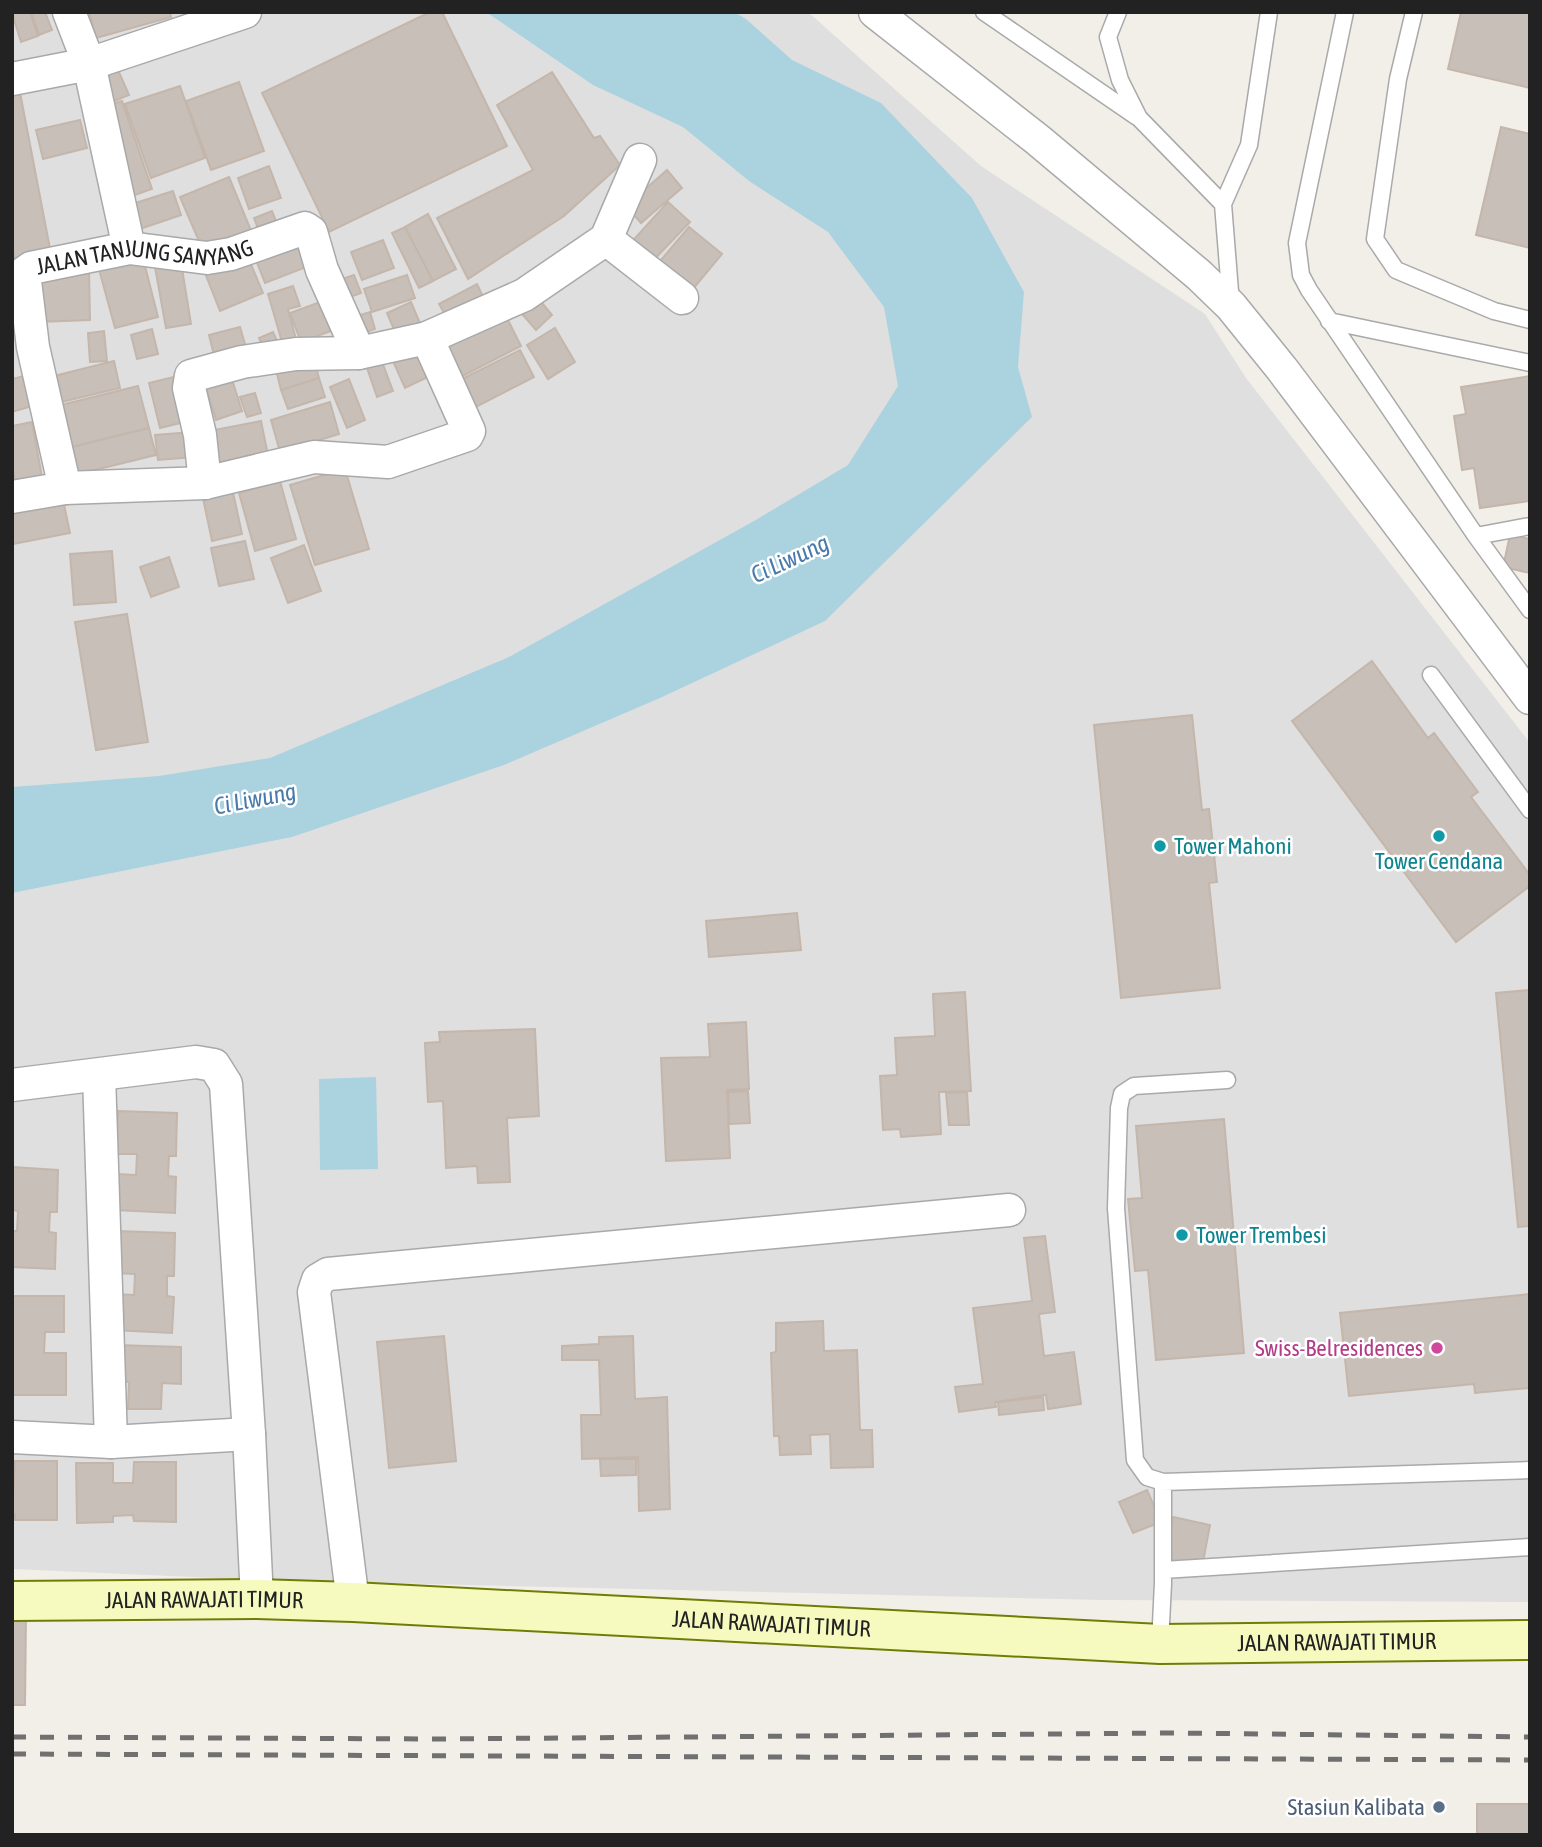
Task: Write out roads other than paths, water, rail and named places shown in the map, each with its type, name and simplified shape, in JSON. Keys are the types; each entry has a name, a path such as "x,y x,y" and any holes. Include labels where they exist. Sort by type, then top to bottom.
{"street":[{"path":"69,12 89,64 129,247"},
{"path":"12,79 89,64 245,12"},
{"path":"875,12 1038,140 1199,275 1231,306 1282,369 1530,698"},
{"path":"205,483 200,435 189,388 191,376 242,362 296,354 359,353 427,338 524,295 606,239 640,160"},
{"name":"JALAN TANJUNG SANYANG","path":"65,488 33,347 24,273 31,268 129,247 207,258 231,254 305,228 311,232 322,270 359,353"},
{"path":"606,239 682,298"},
{"path":"12,497 65,488 205,483 314,457 388,462 467,435 469,431 427,338"},
{"path":"12,1085 196,1062 214,1065 226,1084 257,1598"},
{"path":"99,1075 111,1442"},
{"path":"353,1602 314,1292 318,1280 328,1274 1009,1210"},
{"path":"12,1437 111,1442 249,1434"},
{"name":"JALAN RAWAJATI TIMUR","path":"12,1601 257,1598 1160,1644 1530,1640"}],"lane":[{"path":"984,12 1139,118 1223,204"},
{"path":"1118,12 1108,37 1120,80 1139,118"},
{"path":"1231,306 1223,204 1249,145 1269,12"},
{"path":"1345,12 1297,243 1301,275 1329,321 1530,610"},
{"path":"1414,12 1398,79 1375,239 1396,270 1494,311 1530,320"},
{"path":"1329,321 1530,363"},
{"path":"1476,536 1530,526"},
{"path":"1432,675 1530,810"},
{"path":"1227,1080 1134,1086 1122,1094 1119,1108 1116,1209 1135,1460 1147,1477 1163,1482 1530,1470"},
{"path":"1160,1644 1163,1482"},
{"path":"1163,1570 1530,1547"}],"water":[{"name":"Ci Liwung","path":"486,12 734,12 746,19 792,60 881,103 972,198 1024,292 1018,367 1032,417 825,621 660,698 504,765 292,837 12,893 12,787 159,776 270,758 509,657 754,521 848,465 898,386 884,307 828,232 749,181 683,127 593,85"},
{"path":"376,1077 378,1169 320,1170 319,1079"}],"railway":[{"path":"12,1737 438,1739 1175,1733 1530,1737"},
{"path":"12,1754 1530,1760"}],"place":[{"name":"Tower Cendana","path":"1439,836"},
{"name":"Tower Mahoni","path":"1160,846"},
{"name":"Tower Trembesi","path":"1182,1235"},
{"name":"Swiss-Belresidences","path":"1437,1348"},
{"name":"Stasiun Kalibata","path":"1439,1807"}]}
